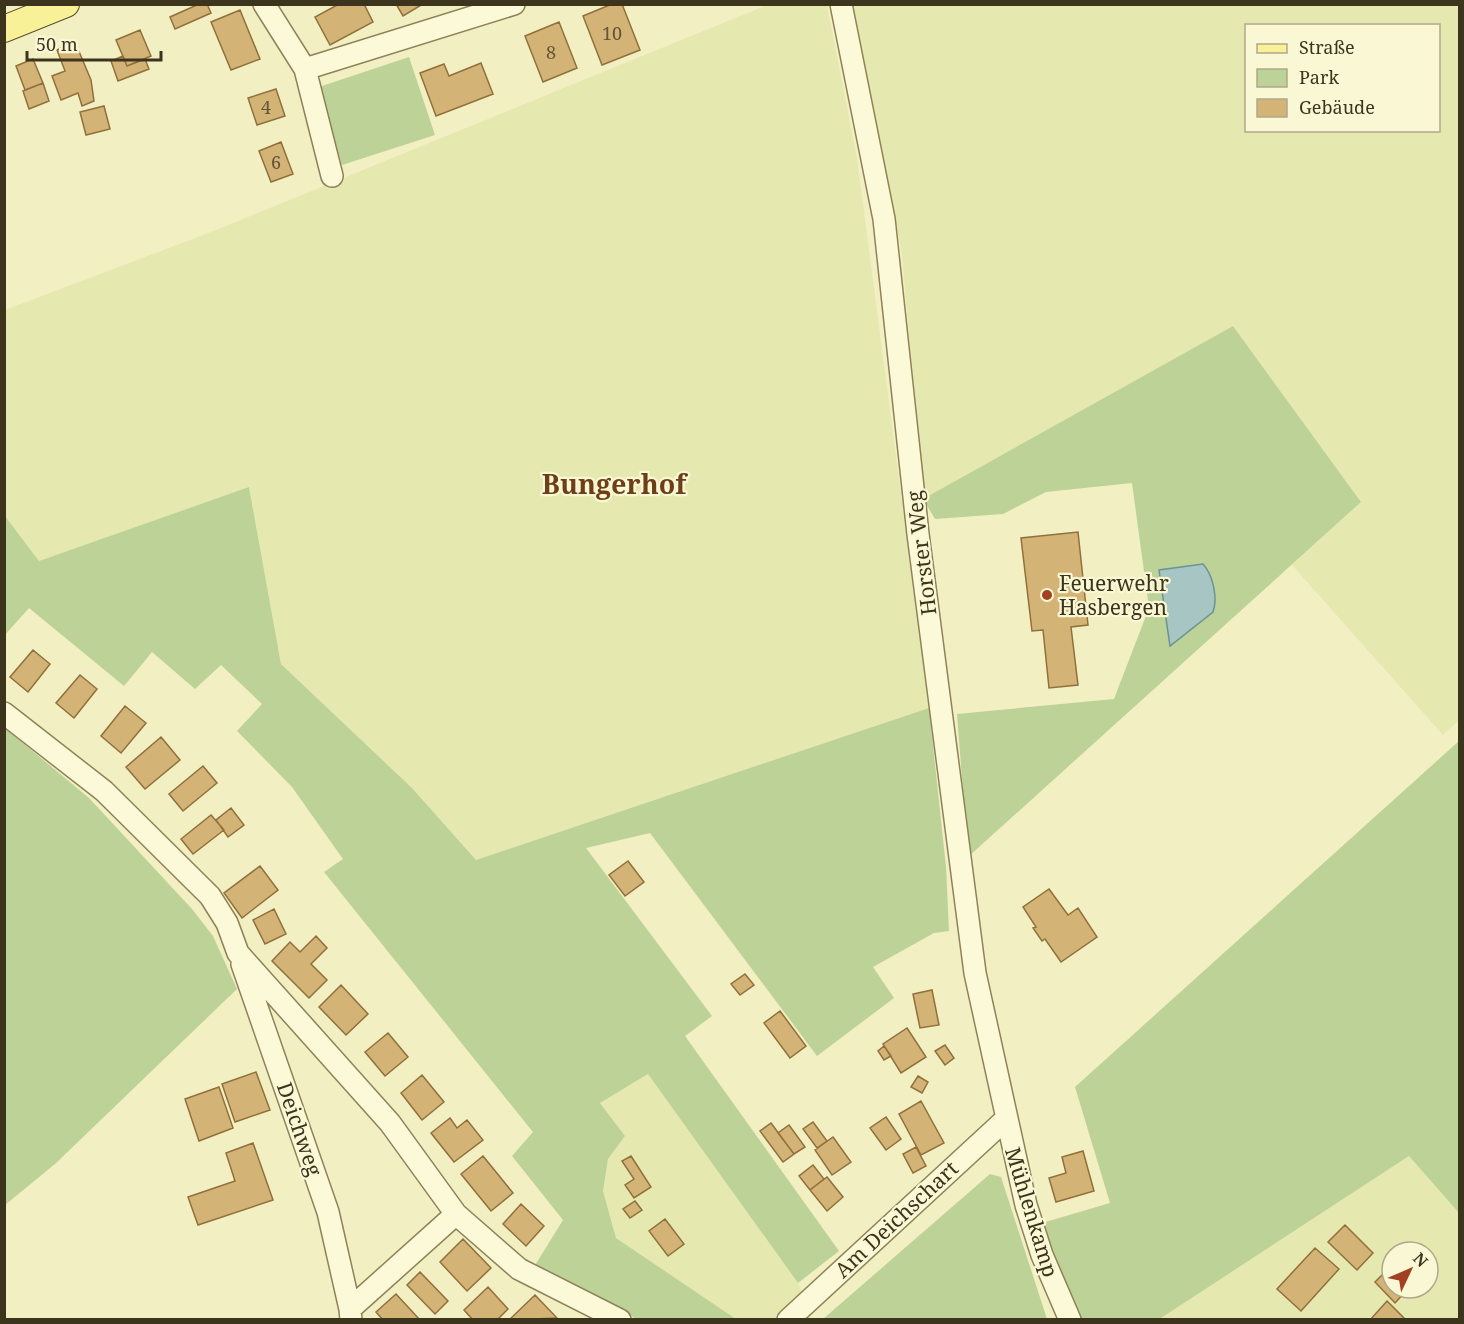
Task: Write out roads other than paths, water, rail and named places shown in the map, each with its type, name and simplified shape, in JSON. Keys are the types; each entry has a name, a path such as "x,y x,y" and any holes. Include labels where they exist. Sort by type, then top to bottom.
{"main road":[{"path":"4,29 66,4"}],"street":[{"path":"264,4 305,69 332,176"},
{"path":"305,69 514,4"},
{"name":"Horster Weg","path":"841,4 884,219 918,534 975,973 1004,1110"},
{"name":"Deichweg","path":"4,712 105,791 210,896 227,923 328,1212 350,1314"},
{"name":"Deichweg","path":"238,953 390,1123 456,1214 519,1269 620,1320"},
{"name":"Am Deichschart","path":"788,1320 1004,1110"},
{"name":"Mühlenkamp","path":"1004,1110 1026,1205 1039,1245 1071,1320"},
{"name":"Deichweg","path":"350,1314 456,1214"}],"water":[{"path":"1203,564 1214,587 1213,612 1170,646 1159,570"}],"place":[{"name":"Feuerwehr Hasbergen","path":"1047,595"}],"district":[{"name":"Bungerhof","path":"614,483"}]}
